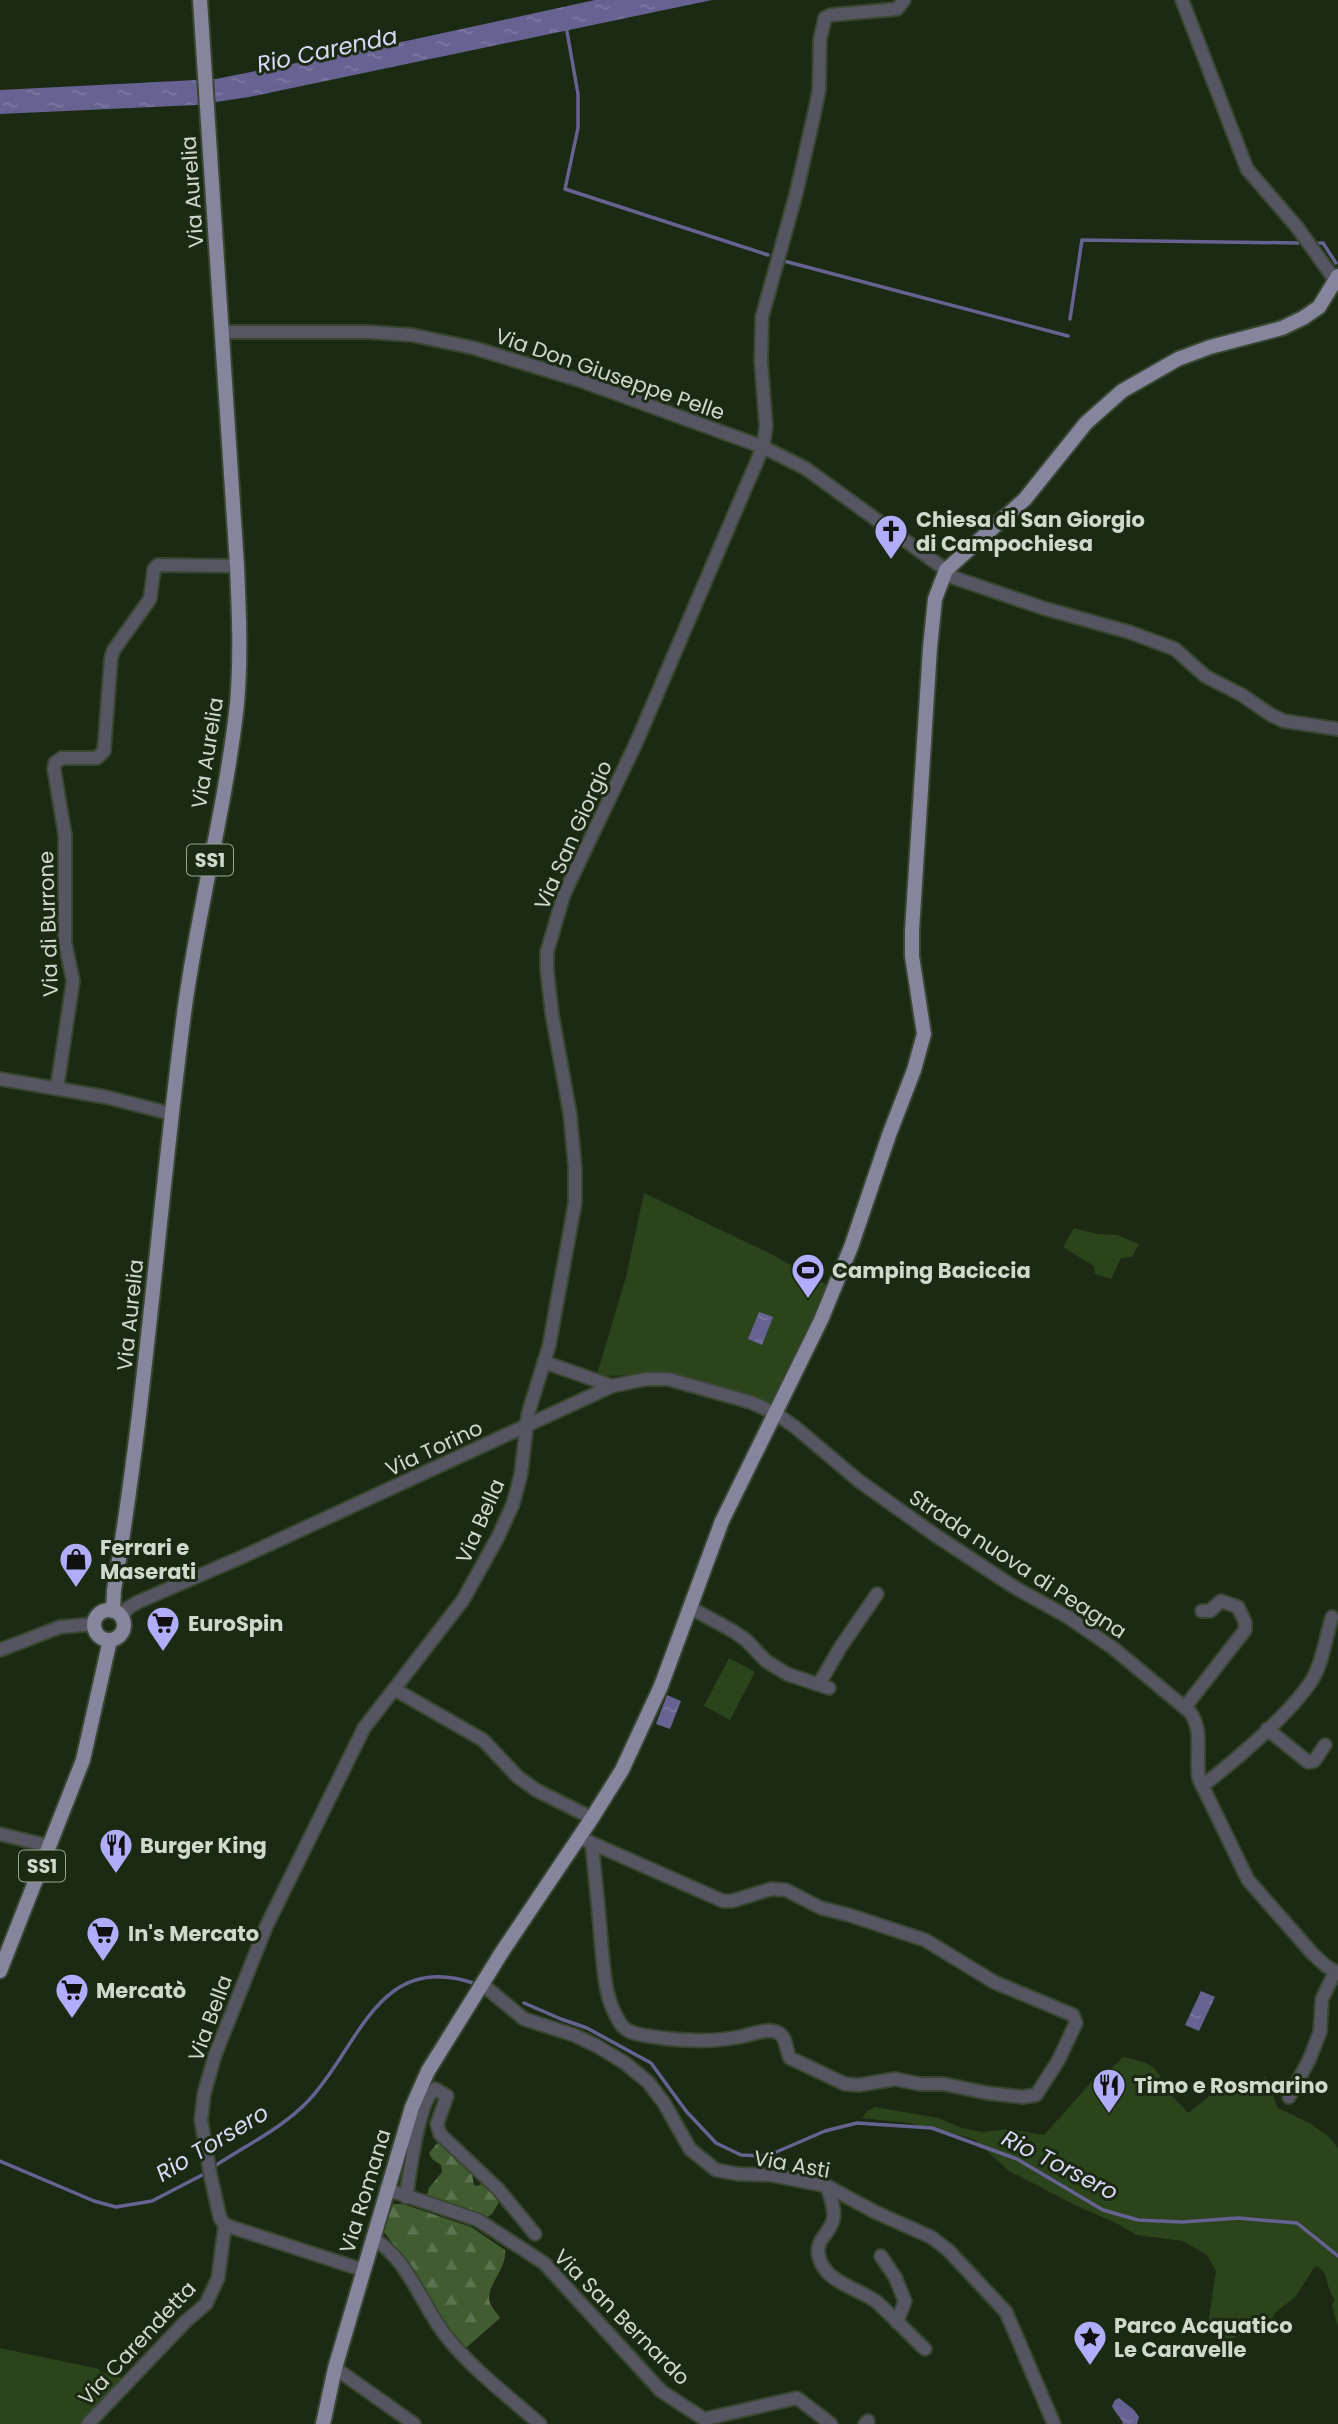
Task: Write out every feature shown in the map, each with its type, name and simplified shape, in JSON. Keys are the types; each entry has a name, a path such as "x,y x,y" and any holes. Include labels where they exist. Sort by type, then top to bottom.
{"main road":[{"name":"Via Aurelia","path":"0,1971 83,1760 110,1640 119,1636 124,1622 117,1614 114,1590 138,1433 185,1005 226,780 237,702 240,629 237,566 200,0"},
{"path":"946,570 1024,499 1086,423 1122,391 1178,359 1210,347 1282,328 1303,318 1319,307 1337,278"},
{"name":"Via Romana","path":"323,2424 335,2368 412,2107 428,2071 482,1984 622,1770 661,1686 722,1521 821,1320 851,1247 914,1070 924,1034 912,956 912,931 930,648 935,599 946,570"},
{"path":"110,1640 100,1637 94,1624 99,1615 117,1614"}],"street":[{"path":"763,447 765,427 761,361 762,317 796,194 814,115 819,90 820,39 825,18 831,15 897,9 904,0"},
{"path":"1182,0 1247,169 1337,278"},
{"name":"Via Don Giuseppe Pelle","path":"222,332 368,332 412,335 474,348 579,380 763,447 805,468 952,577 1175,649 1205,676 1284,721 1338,729"},
{"name":"Via San Giorgio","path":"526,1426 560,1291 575,1203 570,1114 552,1014 547,952 564,894 642,728 763,447"},
{"name":"Via di Burrone","path":"57,1088 74,981 65,942 65,835 54,769 57,760 97,758 104,751 111,659 113,652 150,599 154,569 158,565 237,566"},
{"path":"0,1079 106,1097 172,1114"},
{"path":"544,1363 612,1386"},
{"name":"Via Torino","path":"117,1614 138,1602 242,1557 612,1386 646,1378 668,1379 750,1402 775,1413"},
{"name":"Strada nuova di Peagna","path":"775,1413 859,1481 1014,1587 1068,1617 1113,1648 1185,1707 1195,1719 1198,1731 1197,1768 1202,1786 1248,1880 1312,1953 1336,1973"},
{"name":"Via Bella","path":"225,2225 220,2218 201,2120 204,2094 215,2055 266,1927 364,1728 463,1600 498,1537 513,1504 521,1474 526,1426"},
{"path":"689,1607 733,1631 766,1661 787,1674 824,1686 840,1648 877,1594"},
{"path":"1185,1707 1245,1630 1245,1622 1238,1607 1221,1601 1210,1611 1202,1611"},
{"path":"1202,1786 1267,1729 1300,1695 1313,1678 1332,1617"},
{"path":"0,1650 60,1627 94,1624"},
{"path":"394,1689 483,1740 518,1777 536,1790 593,1818"},
{"path":"1267,1729 1308,1762 1314,1761 1325,1745"},
{"path":"0,1834 49,1846"},
{"path":"578,1837 723,1900 732,1901 771,1889 786,1890 821,1908 925,1940 994,1982 1073,2015 1076,2023 1041,2090 1036,2095 1021,2097 944,2084 895,2080 859,2085 845,2084 790,2058 783,2036 767,2030 734,2038 681,2042 624,2029 607,1992 601,1966 602,1944 592,1845"},
{"path":"1289,2097 1320,2032 1322,1999 1336,1973"},
{"name":"Via Asti","path":"482,1984 524,2019 574,2035 625,2063 648,2082 664,2103 690,2148 716,2170 771,2175 827,2186 875,2212 931,2237 948,2250 1006,2312 1054,2424"},
{"path":"406,2197 421,2115 430,2092 435,2089 447,2096 437,2124 440,2134 498,2189 536,2234"},
{"path":"827,2186 834,2215 832,2224 818,2247 825,2269 840,2282 876,2301 925,2349"},
{"name":"Via San Bernardo","path":"386,2189 478,2220 544,2263 661,2391 704,2419 797,2398 831,2424"},
{"path":"225,2225 363,2270"},
{"name":"Via Carendetta","path":"88,2424 186,2321 206,2304 218,2278 225,2225"},
{"path":"372,2238 393,2252 446,2337 540,2424"},
{"path":"881,2256 895,2277 905,2301 897,2322"},
{"path":"335,2368 414,2424"}],"green space":[{"name":"Camping Baciccia","path":"644,1193 771,1254 828,1286 773,1405 730,1390 679,1377 651,1373 611,1376 597,1374 626,1277"},
{"path":"1074,1228 1097,1234 1117,1235 1139,1244 1132,1257 1121,1258 1111,1279 1095,1274 1094,1266 1063,1247"},
{"path":"729,1658 755,1672 730,1720 704,1706"},
{"path":"1123,2057 1150,2065 1170,2094 1188,2113 1221,2087 1229,2084 1246,2090 1254,2089 1265,2076 1278,2108 1311,2124 1328,2136 1338,2148 1338,2327 1332,2305 1335,2299 1323,2272 1315,2266 1296,2296 1275,2313 1267,2330 1260,2335 1241,2334 1226,2342 1217,2340 1208,2324 1216,2271 1207,2255 1183,2241 1136,2235 1075,2205 1009,2171 975,2140 909,2123 862,2118 867,2111 875,2107 938,2118 962,2128 982,2132 1009,2129 1044,2135 1097,2076 1109,2071"},
{"path":"440,2140 471,2169 474,2185 486,2182 501,2199 492,2214 486,2218 427,2195 429,2188 442,2172 441,2165 432,2159 429,2153"},
{"path":"393,2204 403,2204 471,2227 505,2250 503,2264 489,2297 500,2318 466,2348 438,2319 403,2257 383,2231"},
{"path":"0,2348 99,2369 125,2379 82,2424 0,2424"}],"water":[{"path":"595,0 712,0 249,97 196,105 0,114 0,90 216,79"},
{"path":"759,1312 773,1317 762,1345 748,1339"},
{"path":"667,1695 681,1701 670,1729 656,1724"},
{"path":"1201,1991 1215,1997 1199,2031 1185,2025"},
{"path":"1119,2398 1139,2417 1137,2424 1123,2424 1112,2406"}],"waterway":[{"path":"566,26 578,94 578,128 565,189 768,255"},
{"path":"1070,319 1082,240 1299,243"},
{"name":"Rio Carenda","path":"1319,243 1323,243 1336,263"},
{"path":"784,261 1068,336"},
{"name":"Rio Torsero","path":"212,2168 275,2128 309,2100 374,2010 393,1992 414,1980 441,1977 473,1983"},
{"name":"Rio Torsero","path":"524,2003 587,2028 651,2063 686,2111 716,2143 741,2155 767,2156 825,2131 857,2123 932,2128 1017,2159 1103,2210 1138,2220 1182,2222 1238,2218 1297,2223 1338,2256"},
{"name":"Rio Torsero","path":"0,2161 94,2201 116,2207 152,2201 206,2173"}],"place":[{"name":"Chiesa di San Giorgio di Campochiesa","path":"891,561"},
{"name":"Camping Baciccia","path":"808,1300"},
{"name":"Ferrari e Maserati","path":"76,1589"},
{"name":"EuroSpin","path":"163,1653"},
{"name":"Burger King","path":"116,1875"},
{"name":"In's Mercato","path":"103,1963"},
{"name":"Mercatò","path":"72,2020"},
{"name":"Timo e Rosmarino","path":"1109,2115"},
{"name":"Parco Acquatico Le Caravelle","path":"1090,2367"}]}
